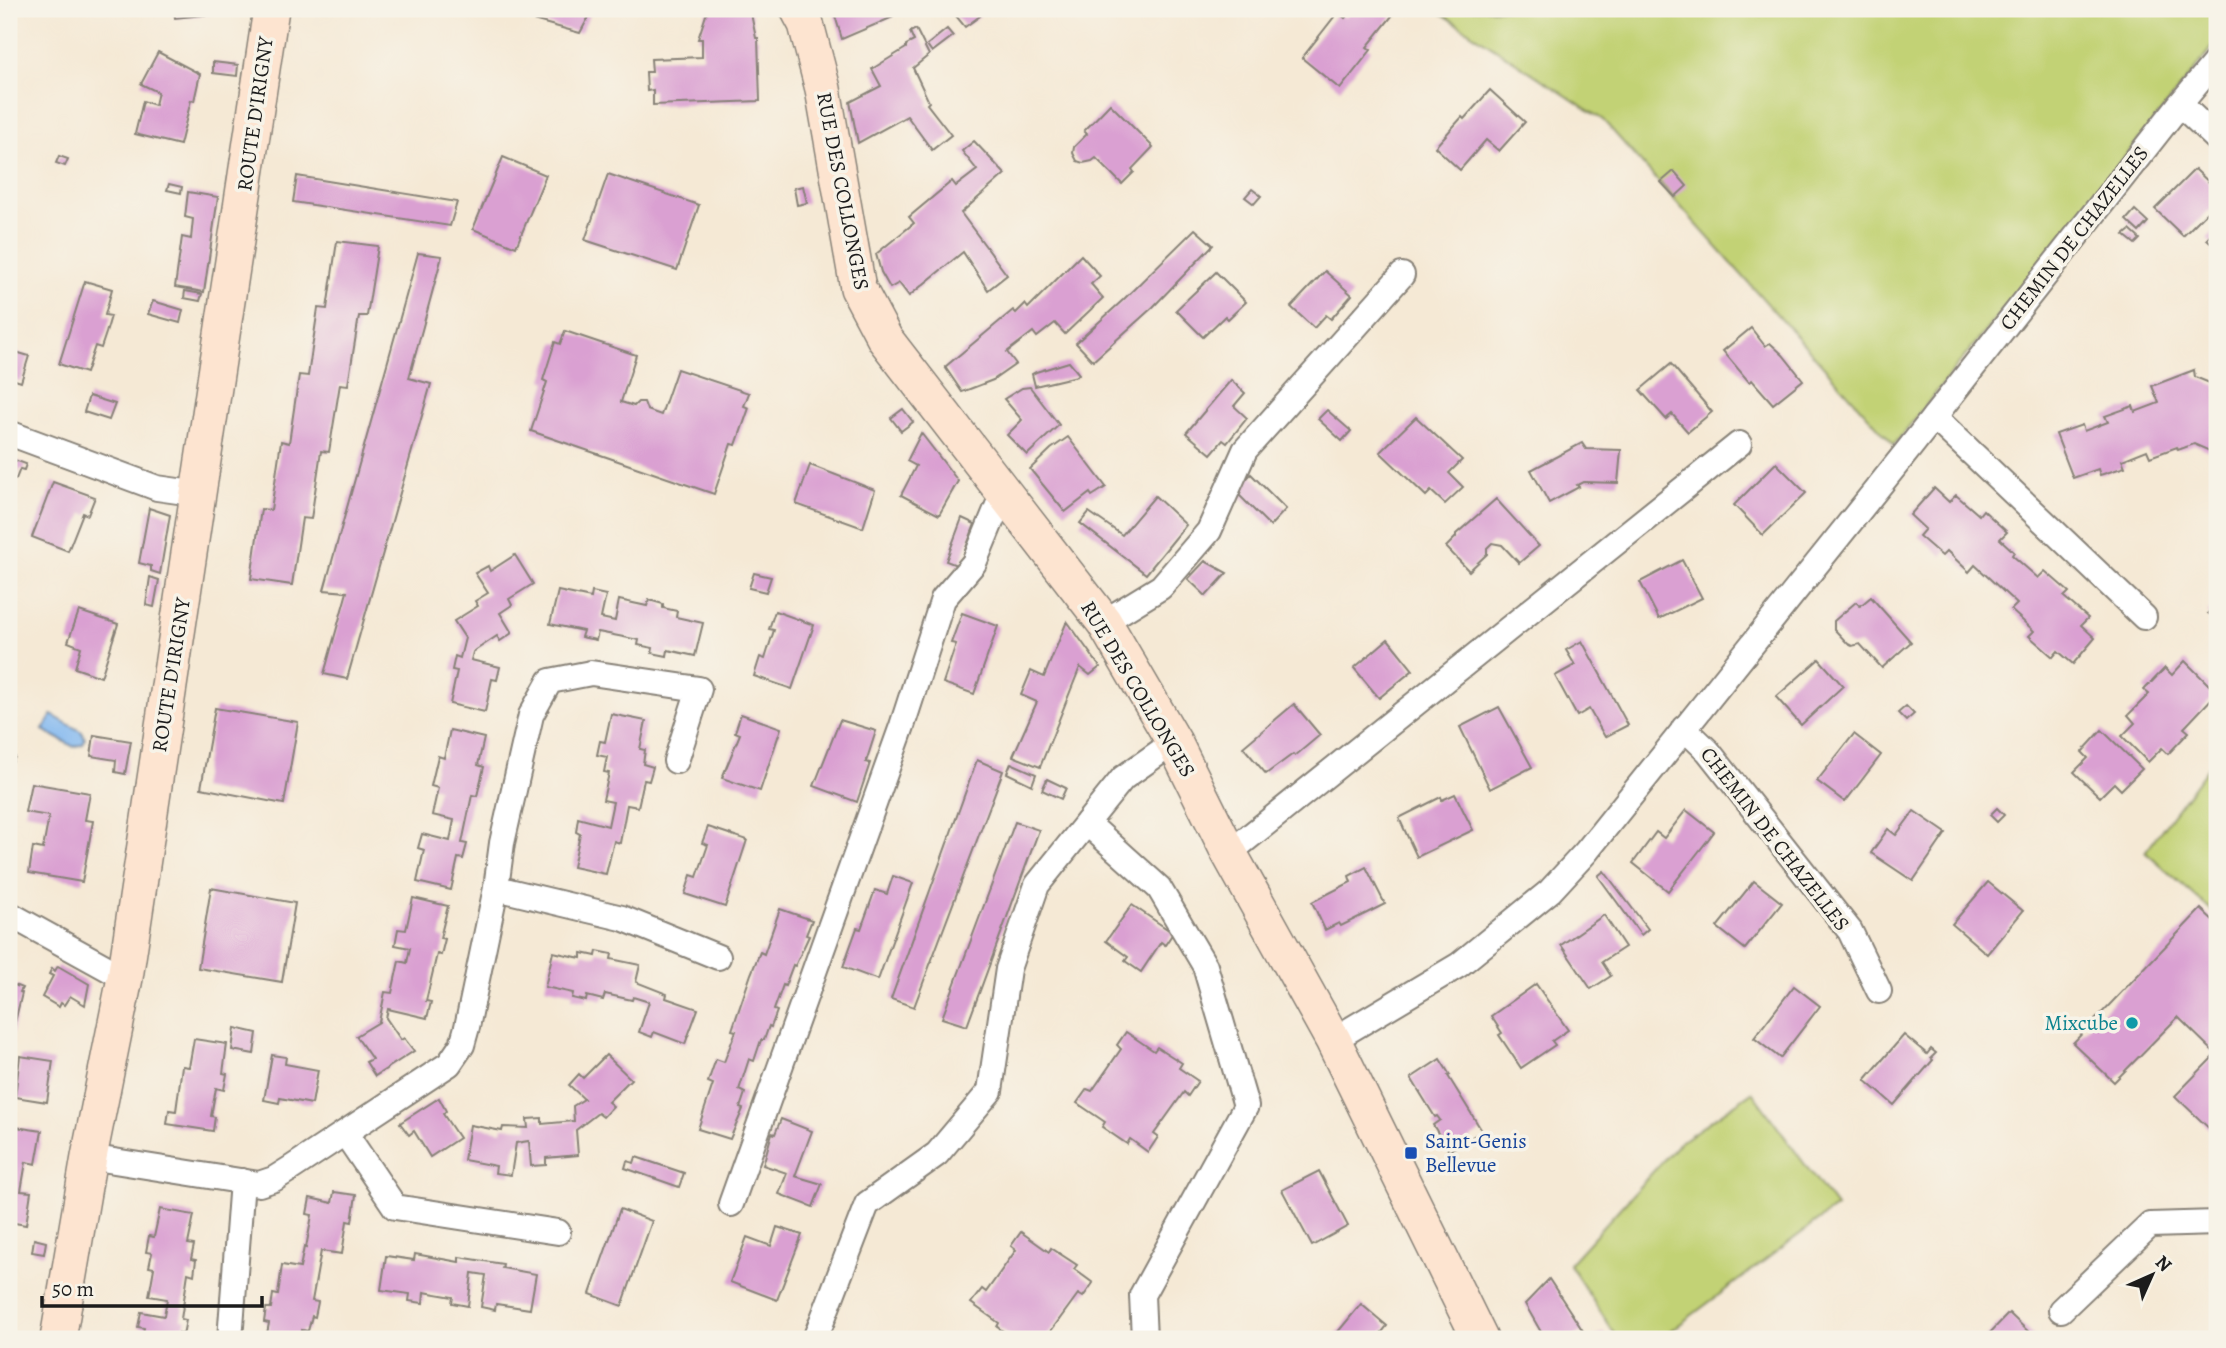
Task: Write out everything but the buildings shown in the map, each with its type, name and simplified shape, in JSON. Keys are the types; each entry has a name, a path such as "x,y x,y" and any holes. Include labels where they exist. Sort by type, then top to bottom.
{"street":[{"name":"ROUTE D'IRIGNY","path":"58,1339 89,1157 125,978 271,9"},
{"name":"RUE DES COLLONGES","path":"798,9 806,24 823,89 858,288 885,339 1104,622 1174,742 1229,852 1334,1040 1480,1339"},
{"name":"CHEMIN DE CHAZELLES","path":"1334,1040 1459,965 1550,891 1586,852 2217,60"},
{"path":"2180,104 2217,139"},
{"path":"1104,622 1161,587 1209,531 1245,450 1402,275"},
{"path":"1934,417 2144,617"},
{"path":"9,433 157,488 199,494"},
{"path":"1229,852 1739,444"},
{"path":"732,1204 902,726 943,599 974,563 1003,493"},
{"path":"89,1157 259,1184 274,1179 449,1064 462,1045 496,888 502,843 531,715 550,681 591,673 699,690 676,761"},
{"name":"CHEMIN DE CHAZELLES","path":"1684,728 1708,751 1850,931 1879,991"},
{"path":"815,1339 867,1204 937,1154 990,1091 1009,969 1037,886 1123,778 1174,742"},
{"path":"1087,823 1159,888 1205,966 1246,1106 1142,1295 1144,1339"},
{"path":"496,888 622,918 718,957"},
{"path":"9,914 125,978"},
{"path":"345,1133 395,1207 558,1232"},
{"path":"230,1339 242,1181"},
{"path":"2061,1310 2150,1225 2217,1223"}],"green space":[{"path":"1435,9 2217,9 2217,42 1894,445 1603,120"},
{"path":"2217,755 2217,915 2145,852"},
{"path":"1752,1092 1836,1207 1660,1339 1618,1339 1569,1264 1679,1143"}],"water":[{"path":"52,715 82,732 85,739 83,744 74,747 43,730"}],"place":[{"name":"Mixcube","path":"2132,1023"},
{"name":"Saint-Genis Bellevue","path":"1411,1153"}]}
